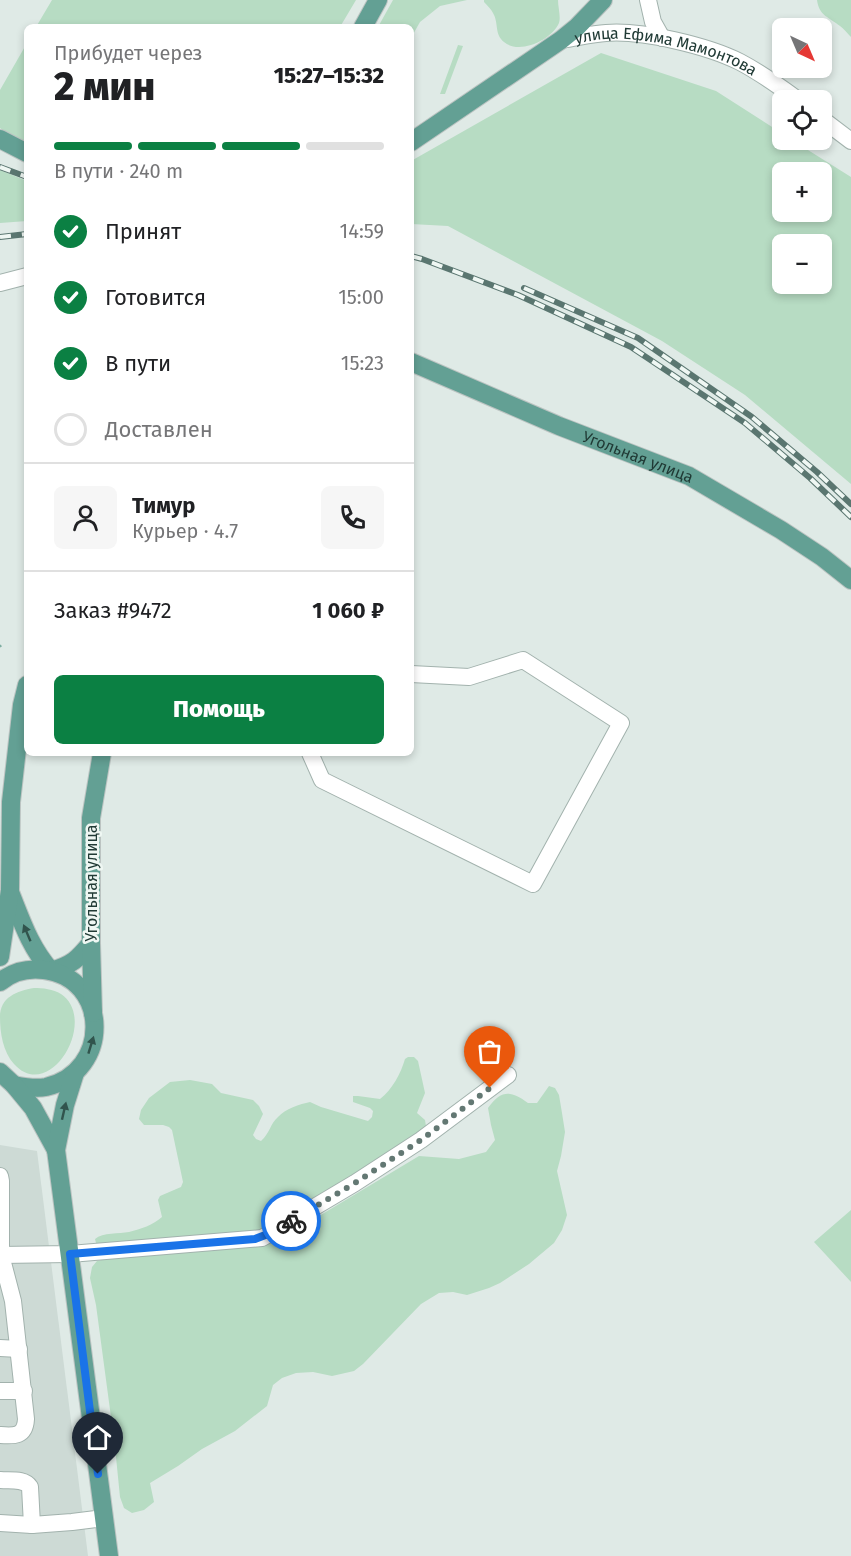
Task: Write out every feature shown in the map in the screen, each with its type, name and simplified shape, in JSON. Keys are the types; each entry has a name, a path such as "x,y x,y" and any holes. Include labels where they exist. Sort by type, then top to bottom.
{"main road":[{"path":"365,24 378,0"},
{"path":"414,140 561,40 603,0"},
{"path":"0,139 24,151"},
{"name":"Угольная улица","path":"414,363 559,426 689,476 781,530 822,557 851,580"},
{"path":"0,957 10,890 11,802 24,697"},
{"name":"Угольная улица","path":"75,1073 86,1060 93,1046 95,1029 91,943 91,818 101,756"},
{"path":"10,890 29,940 51,971"},
{"path":"51,971 71,964 91,943"},
{"path":"0,982 18,972 35,969 51,971 66,977 78,986 93,1013"},
{"path":"0,1072 33,1108 56,1150"},
{"path":"14,1085 44,1087 61,1082 75,1073"},
{"path":"75,1073 64,1108 56,1150 109,1556"}],"street":[{"path":"648,0 653,22 662,38"},
{"name":"улица Ефима Мамонтова","path":"561,40 607,32 662,38 708,50 739,62 785,90"},
{"path":"832,127 851,141"},
{"path":"0,283 24,277"},
{"path":"311,756 322,780 533,884 621,723 523,660 468,677 414,674"},
{"path":"1,1255 70,1254 262,1238 355,1183 421,1140 508,1075"},
{"path":"0,1176 1,1255 7,1300 19,1349 26,1419 25,1427 18,1435 0,1435"},
{"path":"0,1348 19,1349"},
{"path":"0,1390 24,1391"},
{"path":"0,1480 22,1481 28,1484 32,1525"},
{"path":"0,1523 32,1525 104,1518"}],"shaded area":[{"path":"0,1145 37,1151 88,1556 0,1556"}],"green space":[{"path":"52,0 356,0 342,24 38,24"},
{"path":"393,0 467,0 440,6 420,22 414,33 414,24 380,24"},
{"path":"484,0 558,0 559,23 550,35 534,44 510,46 499,36 495,17"},
{"path":"817,0 851,0 851,37 832,21 832,18 825,16"},
{"path":"458,45 463,46 445,94 440,94"},
{"path":"24,48 24,144 18,143 0,128 0,90"},
{"path":"601,53 716,91 772,127 772,150 808,150 827,162 772,162 772,222 832,222 832,165 851,177 851,484 745,395 662,341 448,226 414,224 414,159"},
{"path":"0,170 24,180 24,221 0,223"},
{"path":"34,988 48,989 61,994 71,1006 75,1022 72,1038 65,1054 55,1066 42,1074 28,1074 14,1064 5,1048 1,1029 1,1010 6,1000 16,993"},
{"path":"408,1057 414,1057 418,1061 425,1093 417,1113 425,1120 426,1126 419,1134 261,1232 96,1243 95,1239 102,1235 129,1232 155,1222 162,1217 158,1200 160,1196 181,1187 183,1182 172,1130 163,1125 144,1125 139,1119 141,1110 149,1098 170,1082 190,1080 212,1084 221,1093 253,1100 263,1114 253,1135 261,1141 281,1114 293,1107 310,1102 368,1121 373,1111 353,1102 353,1096 380,1099 392,1086"},
{"path":"549,1086 555,1088 559,1095 565,1132 557,1171 567,1215 554,1243 529,1264 500,1283 467,1295 453,1292 439,1293 421,1304 354,1371 332,1376 313,1372 296,1373 282,1378 273,1385 267,1406 235,1431 202,1449 150,1483 154,1502 144,1510 132,1513 124,1508 120,1497 96,1305 90,1278 92,1267 97,1261 262,1245 299,1228 419,1156 459,1159 486,1152 495,1140 488,1108 493,1102 502,1095 512,1094 528,1103 537,1103"},
{"path":"851,1210 851,1282 814,1242"}],"railway":[{"path":"0,167 24,176"},
{"path":"0,237 24,234"},
{"path":"414,257 518,295 631,347 745,423 810,478 851,517"},
{"path":"524,288 638,338 752,417 851,504"}],"way so far":[{"path":"291,1221 421,1140 490,1088"}],"route":[{"path":"98,1474 70,1254 262,1238 291,1221"}]}
